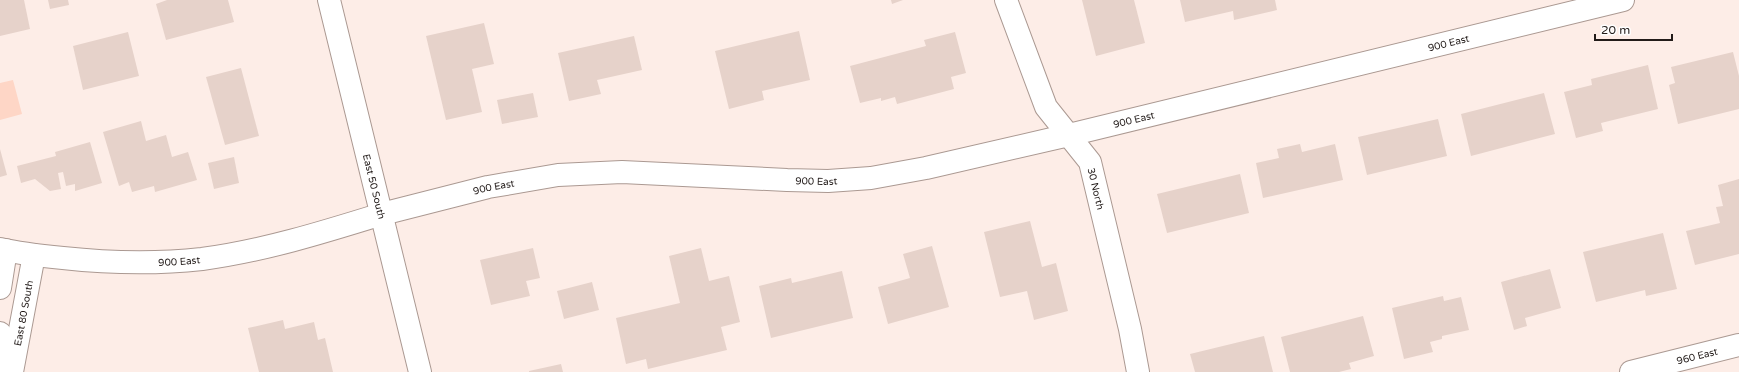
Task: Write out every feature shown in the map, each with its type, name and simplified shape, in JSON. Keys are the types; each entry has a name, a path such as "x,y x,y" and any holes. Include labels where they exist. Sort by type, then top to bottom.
{"street":[{"name":"East 50 South","path":"329,0 420,372"},
{"name":"30 North","path":"1006,0 1046,107 1090,162 1130,329 1138,372"},
{"name":"900 East","path":"3,249 34,255 80,260 160,262 203,259 266,246 334,229 382,214 488,187 566,174 622,172 828,181 871,178 926,168 1069,135 1623,0"},
{"path":"0,288 3,249"},
{"name":"East 80 South","path":"12,372 34,255"},
{"name":"East 80 South","path":"0,333 4,372"},
{"name":"960 East","path":"1631,372 1739,345"}],"shaded area":[{"path":"13,80 22,114 0,120 0,83"}],"building":[{"path":"0,0 24,0 30,29 0,36"},
{"path":"48,0 68,0 69,5 50,9"},
{"path":"167,0 228,0 234,22 166,40 156,4"},
{"path":"891,0 903,0 892,4"},
{"path":"1082,0 1134,0 1145,43 1096,56"},
{"path":"1180,0 1275,0 1277,10 1234,20 1233,11 1185,22"},
{"path":"484,23 494,64 472,69 482,112 446,120 426,36"},
{"path":"799,31 810,80 762,91 764,100 729,109 715,51"},
{"path":"128,32 139,76 83,90 73,46"},
{"path":"955,32 966,73 951,77 954,89 897,104 895,97 881,101 881,98 860,103 850,66 926,46 924,40"},
{"path":"634,36 642,70 597,80 601,94 569,101 558,53"},
{"path":"1733,52 1739,76 1739,109 1678,124 1669,85 1675,83 1671,67"},
{"path":"1648,65 1658,109 1601,123 1603,131 1576,138 1564,92 1592,85 1591,79"},
{"path":"241,68 259,136 225,145 206,77"},
{"path":"533,93 538,117 502,124 497,100"},
{"path":"1544,93 1555,134 1471,156 1461,114"},
{"path":"1438,119 1447,156 1367,175 1358,137"},
{"path":"141,121 146,141 166,135 172,157 188,152 197,180 155,192 154,186 132,192 129,182 119,186 103,132"},
{"path":"90,142 102,183 75,191 75,184 66,186 63,172 58,173 61,189 50,191 35,179 21,183 17,166 56,156 55,152"},
{"path":"1300,144 1302,152 1335,144 1343,180 1263,198 1256,163 1279,158 1277,149"},
{"path":"0,149 7,175 0,177"},
{"path":"234,157 239,183 214,189 208,163"},
{"path":"1240,174 1249,213 1167,233 1157,194"},
{"path":"1739,179 1739,254 1695,265 1686,231 1720,223 1716,207 1723,206 1718,185"},
{"path":"1030,221 1042,267 1056,263 1068,311 1034,320 1027,291 1000,297 984,232"},
{"path":"1663,233 1677,289 1646,296 1645,290 1596,302 1583,252"},
{"path":"932,246 949,307 888,324 878,287 910,278 903,254"},
{"path":"533,248 540,278 526,281 530,296 491,305 480,260"},
{"path":"701,248 709,281 729,276 740,322 721,327 727,350 648,369 646,359 626,364 616,318 680,303 669,256"},
{"path":"1550,269 1561,308 1525,318 1527,326 1514,330 1501,282"},
{"path":"842,271 853,318 771,338 759,286 791,278 792,283"},
{"path":"592,282 599,310 564,319 557,291"},
{"path":"1443,296 1444,301 1461,297 1469,330 1442,336 1442,339 1430,342 1433,352 1404,359 1392,308"},
{"path":"1363,316 1374,356 1349,363 1351,369 1339,372 1290,372 1281,337"},
{"path":"283,320 285,329 314,322 318,340 325,338 333,372 259,372 248,328"},
{"path":"1264,336 1273,372 1195,372 1190,354"},
{"path":"561,364 563,372 529,372 529,371"}]}
